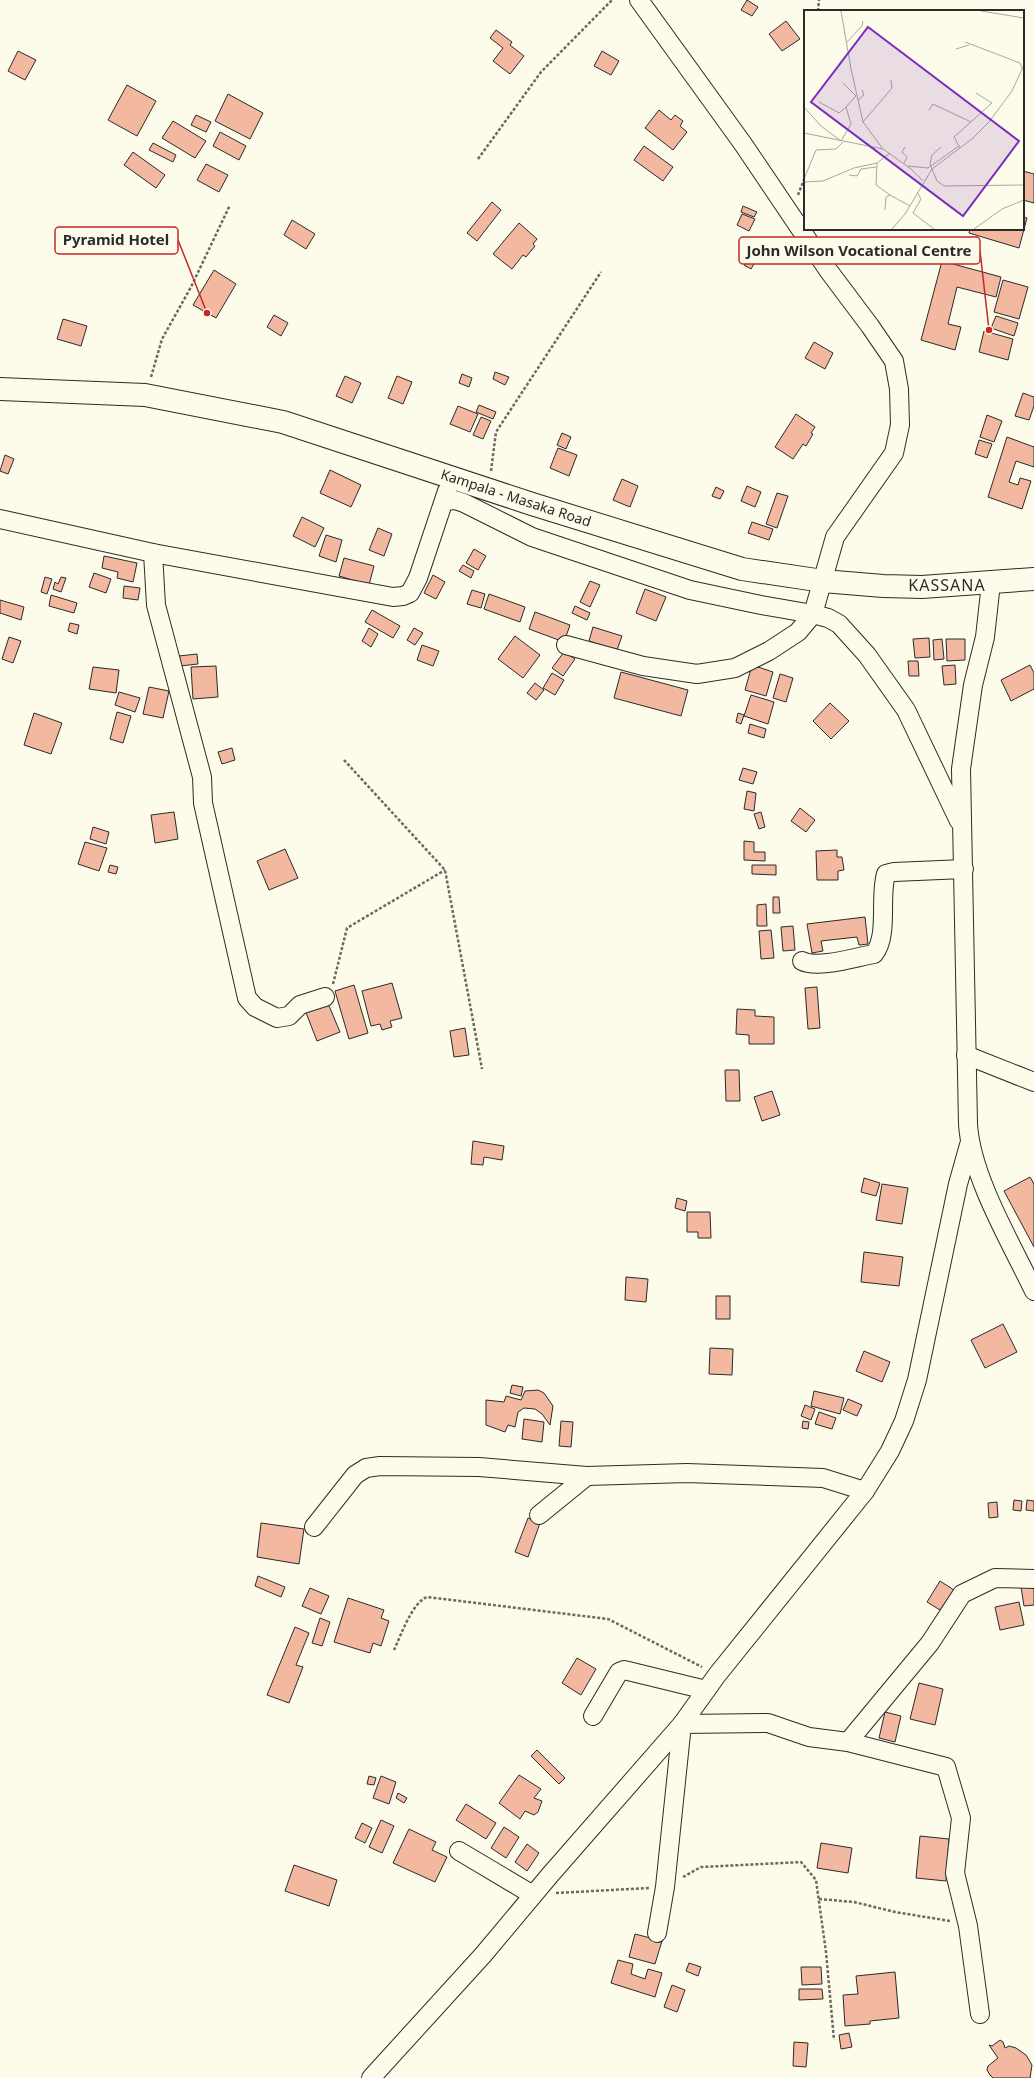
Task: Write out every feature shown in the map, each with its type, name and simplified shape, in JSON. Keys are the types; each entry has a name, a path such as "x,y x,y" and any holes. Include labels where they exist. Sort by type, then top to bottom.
{"main road":[{"name":"Kampala - Masaka Road","path":"0,389 145,395 283,422 452,478 742,569 823,581 883,586 922,587 1034,579"}],"street":[{"path":"566,645 643,666 697,674 735,668 769,651 798,632 813,614 835,537 894,453 900,425 899,390 894,361 828,270 743,144 639,0"},
{"path":"0,519 153,553 393,597 403,596 410,593 418,578 452,478"},
{"path":"444,501 455,500 464,503 532,537 690,590 813,614 828,618 839,624 867,655 906,710 961,826"},
{"path":"153,553 156,605 202,778 203,803 247,998 255,1007 277,1018 289,1016 300,1004 325,997"},
{"path":"991,583 985,637 973,685 961,769 961,826 964,869 966,1055 969,1145 979,1174 1034,1291"},
{"path":"802,961 808,964 818,964 874,954 879,948 882,931 883,882 886,874 894,872 964,869"},
{"path":"966,1055 1034,1082"},
{"path":"371,2078 483,1955 533,1895 682,1724 716,1675 865,1491 890,1451 904,1421 917,1380 958,1184 969,1145"},
{"path":"314,1527 356,1475 366,1468 380,1466 479,1467 587,1476 687,1473 823,1478 865,1491"},
{"path":"539,1515 587,1476"},
{"path":"848,1742 930,1643 962,1594 994,1578 1034,1579"},
{"path":"593,1716 619,1672 624,1670 706,1690"},
{"path":"682,1724 768,1723 809,1737 848,1742 946,1767 961,1818 955,1873 968,1926 980,2014"},
{"path":"657,1934 665,1887 682,1724"},
{"path":"459,1851 533,1895"}],"path":[{"path":"478,159 541,72 612,0"},
{"path":"818,10 819,0"},
{"path":"145,395 162,339 191,287 230,205"},
{"path":"490,489 492,457 496,432 601,272"},
{"path":"344,760 445,870 482,1069"},
{"path":"325,997 333,985 347,928 445,870"},
{"path":"394,1650 416,1605 422,1599 427,1597 608,1619 716,1675"},
{"path":"533,1895 665,1887 701,1867 801,1862 816,1880 834,2040"},
{"path":"819,1899 854,1902 895,1912 940,1919 968,1926"}],"building":[{"path":"747,0 758,7 752,16 741,10"},
{"path":"786,21 800,39 782,51 769,34"},
{"path":"496,30 512,42 510,45 524,56 510,74 493,61 503,48 490,38"},
{"path":"18,51 36,60 25,80 8,71"},
{"path":"602,51 619,61 611,75 594,66"},
{"path":"127,85 156,101 137,136 108,120"},
{"path":"228,94 263,113 250,139 215,121"},
{"path":"659,110 671,120 675,115 683,121 680,126 687,132 673,150 645,128"},
{"path":"196,115 211,122 206,132 191,125"},
{"path":"173,121 206,141 195,158 162,138"},
{"path":"220,132 246,146 239,160 213,146"},
{"path":"153,143 176,155 173,162 149,150"},
{"path":"644,146 673,167 663,181 634,160"},
{"path":"133,152 165,175 156,188 124,165"},
{"path":"206,164 228,175 219,192 197,180"},
{"path":"1024,171 1034,174 1034,203 1024,200"},
{"path":"492,202 501,210 477,241 467,233"},
{"path":"743,206 757,212 754,217 741,212"},
{"path":"742,214 755,219 749,231 737,225"},
{"path":"1024,217 1027,218 1024,229"},
{"path":"292,220 315,234 306,249 284,235"},
{"path":"519,223 537,239 533,244 535,246 526,257 523,255 512,269 493,254"},
{"path":"970,230 1024,230 1019,248 969,233"},
{"path":"748,258 755,262 751,269 744,265"},
{"path":"942,261 1001,277 996,297 957,287 948,324 961,327 955,350 921,340"},
{"path":"214,270 236,284 216,318 193,305"},
{"path":"1003,280 1028,287 1019,319 994,312"},
{"path":"274,315 288,323 281,336 267,327"},
{"path":"996,316 1018,323 1014,336 991,328"},
{"path":"63,319 87,326 81,346 57,339"},
{"path":"984,331 1013,339 1008,360 979,352"},
{"path":"814,342 833,353 825,369 805,358"},
{"path":"495,372 509,377 505,385 493,379"},
{"path":"462,374 472,378 469,387 459,383"},
{"path":"345,376 361,383 352,403 336,396"},
{"path":"397,376 412,382 403,404 388,398"},
{"path":"1023,393 1034,397 1034,406 1029,420 1015,416"},
{"path":"479,405 496,412 493,419 476,412"},
{"path":"458,406 478,414 470,432 450,424"},
{"path":"796,414 815,427 806,446 803,444 793,459 775,447"},
{"path":"987,415 1002,421 994,442 980,437"},
{"path":"481,417 491,421 483,439 473,435"},
{"path":"562,433 571,437 566,449 557,445"},
{"path":"1007,437 1034,447 1034,467 1016,461 1009,482 1018,485 1020,478 1031,481 1022,509 988,497"},
{"path":"979,440 992,444 987,458 975,454"},
{"path":"558,448 577,455 569,476 550,468"},
{"path":"5,455 14,459 8,474 0,471"},
{"path":"330,470 361,485 351,507 320,493"},
{"path":"622,479 638,486 630,507 613,500"},
{"path":"747,486 761,492 755,507 741,501"},
{"path":"716,487 724,491 720,499 712,496"},
{"path":"777,493 788,496 777,528 766,524"},
{"path":"302,517 324,528 315,547 293,536"},
{"path":"752,522 773,529 769,540 748,533"},
{"path":"378,528 392,534 384,556 369,550"},
{"path":"326,535 342,540 336,562 319,556"},
{"path":"474,549 486,556 478,570 466,563"},
{"path":"104,556 137,563 133,582 117,578 118,572 102,568"},
{"path":"344,558 374,566 369,585 339,576"},
{"path":"463,565 474,571 471,578 459,571"},
{"path":"94,573 111,579 106,593 89,587"},
{"path":"433,575 445,582 436,599 424,593"},
{"path":"45,577 52,579 47,594 41,592"},
{"path":"61,577 66,578 61,592 53,589 55,582 58,584"},
{"path":"590,581 600,585 590,607 580,602"},
{"path":"124,586 140,588 138,600 123,598"},
{"path":"645,589 666,597 656,621 636,613"},
{"path":"472,590 485,594 481,608 467,604"},
{"path":"489,594 525,607 520,622 484,609"},
{"path":"51,595 77,603 74,613 49,606"},
{"path":"0,600 24,607 21,620 0,613"},
{"path":"575,606 590,613 587,620 572,613"},
{"path":"372,610 400,626 393,638 365,622"},
{"path":"535,612 570,625 564,642 529,629"},
{"path":"70,623 79,625 77,634 68,631"},
{"path":"593,627 622,636 617,650 589,641"},
{"path":"369,628 378,634 371,647 362,641"},
{"path":"414,628 423,633 415,645 407,640"},
{"path":"515,636 540,655 523,678 498,659"},
{"path":"9,637 21,641 13,663 2,659"},
{"path":"929,638 930,657 915,658 913,639"},
{"path":"942,639 944,659 934,660 933,640"},
{"path":"946,639 965,639 965,660 947,661"},
{"path":"422,645 439,651 433,666 417,660"},
{"path":"564,652 575,659 563,676 552,668"},
{"path":"197,654 198,664 180,666 179,656"},
{"path":"908,661 918,661 919,676 909,676"},
{"path":"752,665 773,672 766,696 745,690"},
{"path":"955,665 956,684 944,685 942,666"},
{"path":"1030,665 1034,673 1034,689 1011,701 1001,680"},
{"path":"216,666 218,697 193,699 191,667"},
{"path":"93,667 119,670 116,693 89,689"},
{"path":"621,672 688,690 681,716 614,698"},
{"path":"552,673 564,680 555,695 543,688"},
{"path":"780,674 793,678 786,702 773,698"},
{"path":"535,683 544,690 536,700 527,693"},
{"path":"149,687 169,691 163,718 143,714"},
{"path":"119,692 140,698 135,712 115,705"},
{"path":"751,695 774,702 768,724 744,716"},
{"path":"830,703 849,721 831,739 813,721"},
{"path":"117,712 131,716 123,743 110,739"},
{"path":"34,713 62,723 51,754 24,745"},
{"path":"738,713 744,715 741,724 736,722"},
{"path":"750,724 766,729 764,738 748,733"},
{"path":"232,748 235,760 222,764 218,752"},
{"path":"743,768 757,772 753,784 739,780"},
{"path":"747,791 756,793 754,811 744,809"},
{"path":"800,808 815,820 806,832 791,821"},
{"path":"174,812 178,839 155,843 151,815"},
{"path":"761,812 765,827 759,829 754,814"},
{"path":"93,827 109,832 106,844 90,839"},
{"path":"744,841 754,842 754,852 765,852 765,861 744,860"},
{"path":"85,842 107,848 99,871 78,864"},
{"path":"285,849 298,878 269,890 257,861"},
{"path":"837,850 837,857 842,857 844,870 838,871 838,880 817,880 816,851"},
{"path":"110,865 118,867 116,874 108,872"},
{"path":"752,865 776,865 776,875 752,874"},
{"path":"773,897 779,897 780,913 773,913"},
{"path":"766,904 767,926 757,926 757,905"},
{"path":"865,917 868,944 859,945 857,937 821,941 823,951 812,953 807,924"},
{"path":"793,926 795,950 783,951 781,927"},
{"path":"771,930 774,958 761,959 759,931"},
{"path":"392,983 402,1018 390,1021 392,1027 382,1030 380,1024 371,1026 362,991"},
{"path":"354,985 368,1033 349,1039 335,991"},
{"path":"817,987 820,1028 808,1029 805,988"},
{"path":"327,1001 340,1032 317,1041 305,1010"},
{"path":"737,1009 755,1010 755,1016 774,1017 774,1044 749,1044 749,1035 736,1034"},
{"path":"465,1028 469,1055 454,1057 450,1031"},
{"path":"725,1070 739,1070 740,1101 726,1101"},
{"path":"772,1091 780,1115 762,1121 754,1097"},
{"path":"473,1141 504,1146 502,1160 484,1157 483,1165 471,1164"},
{"path":"1030,1177 1034,1184 1034,1247 1004,1191"},
{"path":"864,1178 880,1183 876,1196 861,1192"},
{"path":"882,1184 908,1188 902,1224 876,1220"},
{"path":"677,1198 687,1201 685,1211 675,1208"},
{"path":"687,1212 710,1212 711,1238 698,1238 698,1232 687,1232"},
{"path":"864,1252 903,1257 899,1286 861,1282"},
{"path":"626,1277 648,1279 646,1302 625,1300"},
{"path":"716,1296 730,1296 730,1319 716,1319"},
{"path":"1003,1324 1017,1352 985,1368 971,1340"},
{"path":"710,1348 733,1349 732,1375 709,1374"},
{"path":"864,1351 890,1362 882,1382 856,1371"},
{"path":"512,1385 523,1387 521,1396 510,1393"},
{"path":"538,1390 544,1393 553,1406 550,1425 542,1414 535,1409 524,1408 518,1412 515,1427 508,1425 505,1432 486,1425 486,1400 504,1402 506,1396 521,1400 525,1391"},
{"path":"814,1391 844,1398 840,1414 811,1406"},
{"path":"848,1399 862,1405 857,1416 843,1410"},
{"path":"805,1405 815,1409 811,1420 801,1416"},
{"path":"819,1412 836,1418 832,1429 815,1424"},
{"path":"524,1419 544,1422 542,1442 522,1439"},
{"path":"561,1421 573,1422 571,1447 559,1446"},
{"path":"803,1421 809,1422 808,1429 802,1428"},
{"path":"1014,1500 1022,1501 1021,1511 1013,1510"},
{"path":"1027,1500 1034,1501 1034,1511 1026,1510"},
{"path":"997,1502 998,1517 989,1518 988,1503"},
{"path":"528,1518 540,1523 528,1557 515,1552"},
{"path":"261,1523 304,1529 299,1564 257,1557"},
{"path":"258,1576 285,1587 281,1597 255,1586"},
{"path":"940,1581 954,1590 940,1610 927,1602"},
{"path":"1034,1586 1034,1605 1024,1606 1021,1587"},
{"path":"310,1588 329,1596 321,1614 302,1606"},
{"path":"348,1598 384,1610 381,1618 389,1621 381,1646 373,1643 370,1653 334,1642"},
{"path":"1019,1602 1024,1625 1000,1630 995,1607"},
{"path":"320,1618 330,1622 322,1646 312,1643"},
{"path":"295,1627 309,1633 296,1665 303,1667 289,1703 267,1695"},
{"path":"577,1658 596,1669 581,1695 562,1683"},
{"path":"919,1683 943,1689 935,1725 910,1719"},
{"path":"885,1712 901,1716 895,1742 879,1738"},
{"path":"537,1750 565,1778 559,1784 531,1756"},
{"path":"519,1775 541,1789 534,1798 542,1801 538,1812 534,1815 525,1811 520,1819 499,1803"},
{"path":"369,1776 376,1778 374,1785 367,1784"},
{"path":"381,1776 396,1782 389,1804 373,1798"},
{"path":"398,1793 407,1798 404,1803 396,1798"},
{"path":"466,1804 496,1823 486,1839 456,1820"},
{"path":"381,1820 394,1826 382,1853 369,1847"},
{"path":"362,1823 372,1828 365,1843 355,1838"},
{"path":"504,1827 519,1837 506,1858 491,1848"},
{"path":"409,1829 436,1842 432,1850 447,1857 435,1882 393,1863"},
{"path":"920,1836 949,1839 946,1881 916,1878"},
{"path":"821,1843 852,1848 848,1873 817,1868"},
{"path":"527,1844 539,1853 527,1871 515,1862"},
{"path":"294,1865 337,1880 329,1906 285,1891"},
{"path":"635,1934 662,1941 655,1964 629,1957"},
{"path":"618,1960 633,1964 631,1974 645,1979 648,1969 662,1973 655,1997 611,1983"},
{"path":"689,1963 701,1967 698,1976 686,1971"},
{"path":"801,1967 821,1967 822,1984 802,1985"},
{"path":"895,1972 899,2018 870,2021 870,2024 845,2026 843,1995 858,1994 856,1976"},
{"path":"672,1985 685,1990 677,2012 664,2007"},
{"path":"799,1989 822,1989 823,1999 799,2000"},
{"path":"849,2033 852,2047 841,2049 839,2035"},
{"path":"1000,2040 1003,2042 1005,2048 1009,2046 1016,2048 1026,2055 1032,2065 1030,2078 993,2078 990,2075 987,2070 988,2066 998,2058 989,2045 992,2046"},
{"path":"794,2042 808,2043 806,2067 793,2066"}],"place":[{"name":"Pyramid Hotel","path":"207,313"},
{"name":"John Wilson Vocational Centre","path":"989,330"}],"district":[{"name":"KASSANA","path":"947,585"}]}
